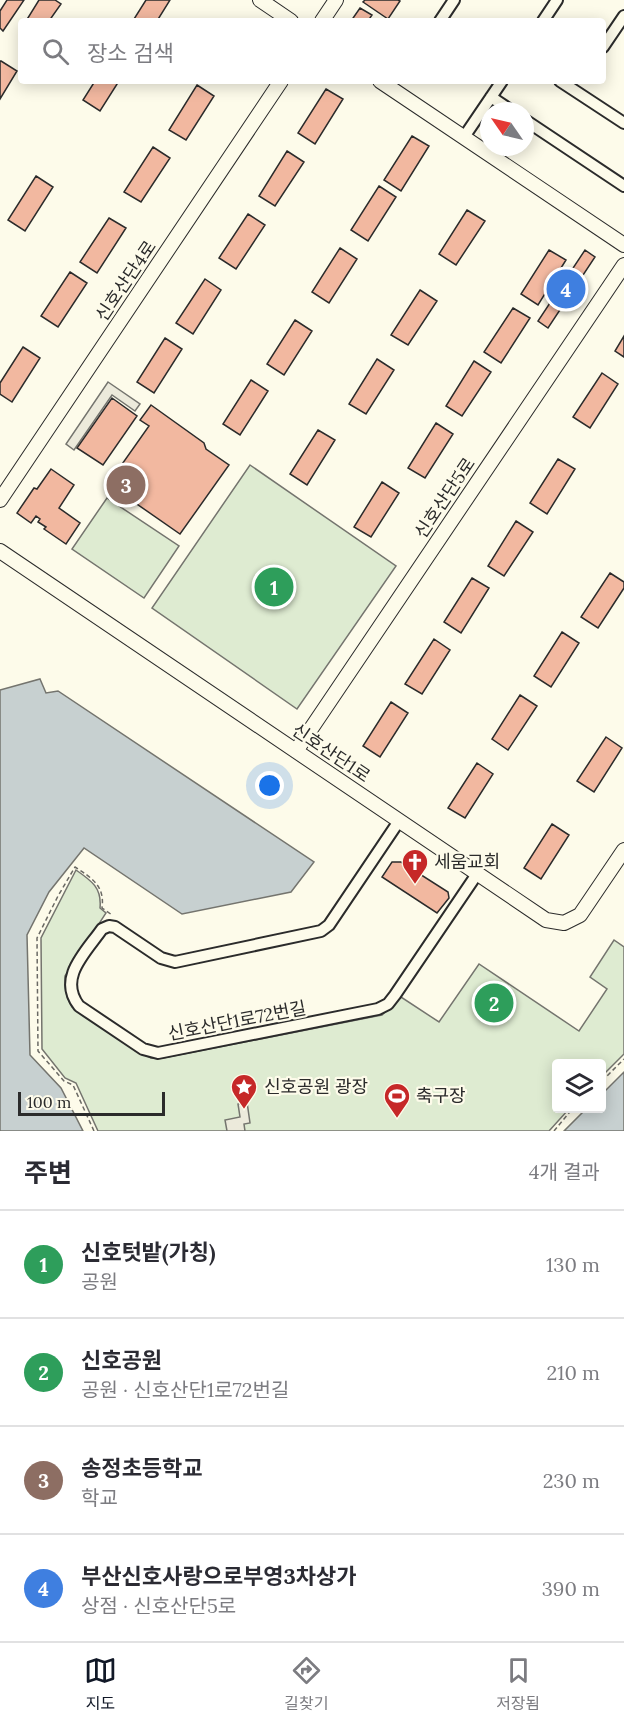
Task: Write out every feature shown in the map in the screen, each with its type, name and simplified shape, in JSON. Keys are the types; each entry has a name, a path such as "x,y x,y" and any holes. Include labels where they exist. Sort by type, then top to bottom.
{"main road":[{"path":"260,0 287,18"},
{"path":"324,18 336,0"},
{"name":"신호산단4로","path":"0,501 279,84"},
{"path":"396,85 464,137 624,245"},
{"name":"신호산단5로","path":"296,751 624,265"},
{"name":"신호산단1로","path":"0,551 546,920 562,924 571,921 582,912 624,849"}],"street":[{"path":"442,18 454,0"},
{"path":"545,18 557,0"},
{"path":"606,43 624,16"},
{"path":"464,137 500,84"},
{"path":"577,86 624,123"},
{"path":"491,97 498,102"},
{"path":"534,126 624,186"},
{"name":"신호산단1로72번길","path":"399,821 330,925 321,932 175,962 161,958 115,927 107,927 102,929 74,969 70,982 73,997 79,1006 143,1049 158,1053 378,1009 384,1007 395,995 477,874"}],"path":[{"path":"606,1077 624,1059"},
{"path":"554,1131 569,1113"}],"green space":[{"path":"250,465 396,566 297,709 152,608"},
{"path":"107,498 179,546 144,598 72,549"},
{"path":"76,870 98,890 100,908 106,913 65,976 68,1000 72,1007 151,1058 163,1058 382,1015 401,997 439,1022 479,964 579,1031 607,989 590,977 614,940 624,947 624,1054 606,1072 606,1059 552,1059 552,1113 565,1113 549,1131 98,1131 76,1083 65,1078 42,1049 41,938"}],"shaded area":[{"path":"108,382 140,404 135,411 112,395 74,450 66,444"},
{"path":"40,679 46,693 58,691 314,862 291,892 182,914 84,848 49,892 27,935 30,1055 61,1088 83,1131 0,1131 0,690"},
{"path":"624,1072 624,1131 564,1131 582,1113 606,1113 606,1090"},
{"name":"신호공원 광장","path":"247,1102 250,1123 244,1124 245,1131 227,1131 225,1120 240,1117 238,1104"}],"building":[{"path":"7,0 24,0 3,31 0,28 0,11"},
{"path":"39,0 55,0 61,4 51,18 28,18"},
{"path":"146,0 170,0 159,18 135,18"},
{"path":"365,0 400,1 389,18 363,2"},
{"path":"360,8 372,15 370,18 353,18"},
{"path":"0,61 17,71 0,99"},
{"path":"93,84 117,84 100,111 83,100"},
{"path":"197,85 214,96 186,140 169,130"},
{"path":"326,89 343,99 315,144 298,133"},
{"path":"412,136 429,146 401,191 384,180"},
{"path":"153,147 170,158 141,202 124,192"},
{"path":"287,151 304,162 275,206 259,196"},
{"path":"36,176 53,187 25,231 8,220"},
{"path":"379,186 396,197 368,241 351,230"},
{"path":"467,210 485,221 456,265 439,254"},
{"path":"248,214 265,225 236,269 219,258"},
{"path":"109,218 126,228 97,273 80,262"},
{"path":"340,248 357,259 329,303 312,292"},
{"path":"549,250 566,260 538,305 521,294"},
{"path":"585,250 595,257 548,328 538,321"},
{"path":"70,272 87,283 58,327 41,316"},
{"path":"205,279 221,290 193,334 176,323"},
{"path":"420,290 437,301 408,345 391,335"},
{"path":"513,308 530,318 501,363 484,352"},
{"path":"295,320 312,331 284,375 267,364"},
{"path":"624,336 624,357 615,351"},
{"path":"165,338 182,349 154,393 137,382"},
{"path":"23,347 40,358 12,402 0,394 0,383"},
{"path":"377,359 394,370 366,414 349,404"},
{"path":"474,361 491,372 462,416 446,406"},
{"path":"602,373 618,384 590,428 573,417"},
{"path":"251,380 268,391 240,435 223,424"},
{"path":"112,398 137,416 103,465 77,448"},
{"path":"151,405 204,443 206,449 229,465 180,534 108,484 149,426 140,420"},
{"path":"436,423 453,434 425,478 408,468"},
{"path":"318,430 335,440 307,485 290,474"},
{"path":"558,459 575,469 547,514 530,503"},
{"path":"51,469 74,485 59,508 80,523 66,544 44,529 46,527 38,522 40,519 36,516 31,523 17,513 34,488 37,489"},
{"path":"382,482 399,493 371,537 354,527"},
{"path":"516,521 533,532 504,576 488,566"},
{"path":"610,573 624,582 624,588 598,628 581,617"},
{"path":"472,578 489,588 461,633 444,622"},
{"path":"562,632 579,643 551,687 534,676"},
{"path":"434,639 450,650 422,694 405,684"},
{"path":"520,695 537,706 508,750 492,739"},
{"path":"391,702 408,713 380,757 363,746"},
{"path":"606,737 622,748 594,792 577,781"},
{"path":"477,763 493,774 465,818 448,808"},
{"path":"552,824 569,835 541,879 524,868"},
{"name":"세움교회","path":"392,862 401,862 448,892 449,898 437,913 382,877"}],"place":[{"name":"부산신호사랑으로부영3차상가","path":"566,289"},
{"name":"송정초등학교","path":"126,485"},
{"name":"신호텃밭(가칭)","path":"274,587"},
{"name":"세움교회","path":"415,885"},
{"name":"신호공원","path":"494,1003"},
{"name":"신호공원 광장","path":"244,1110"},
{"name":"축구장","path":"397,1119"}]}
